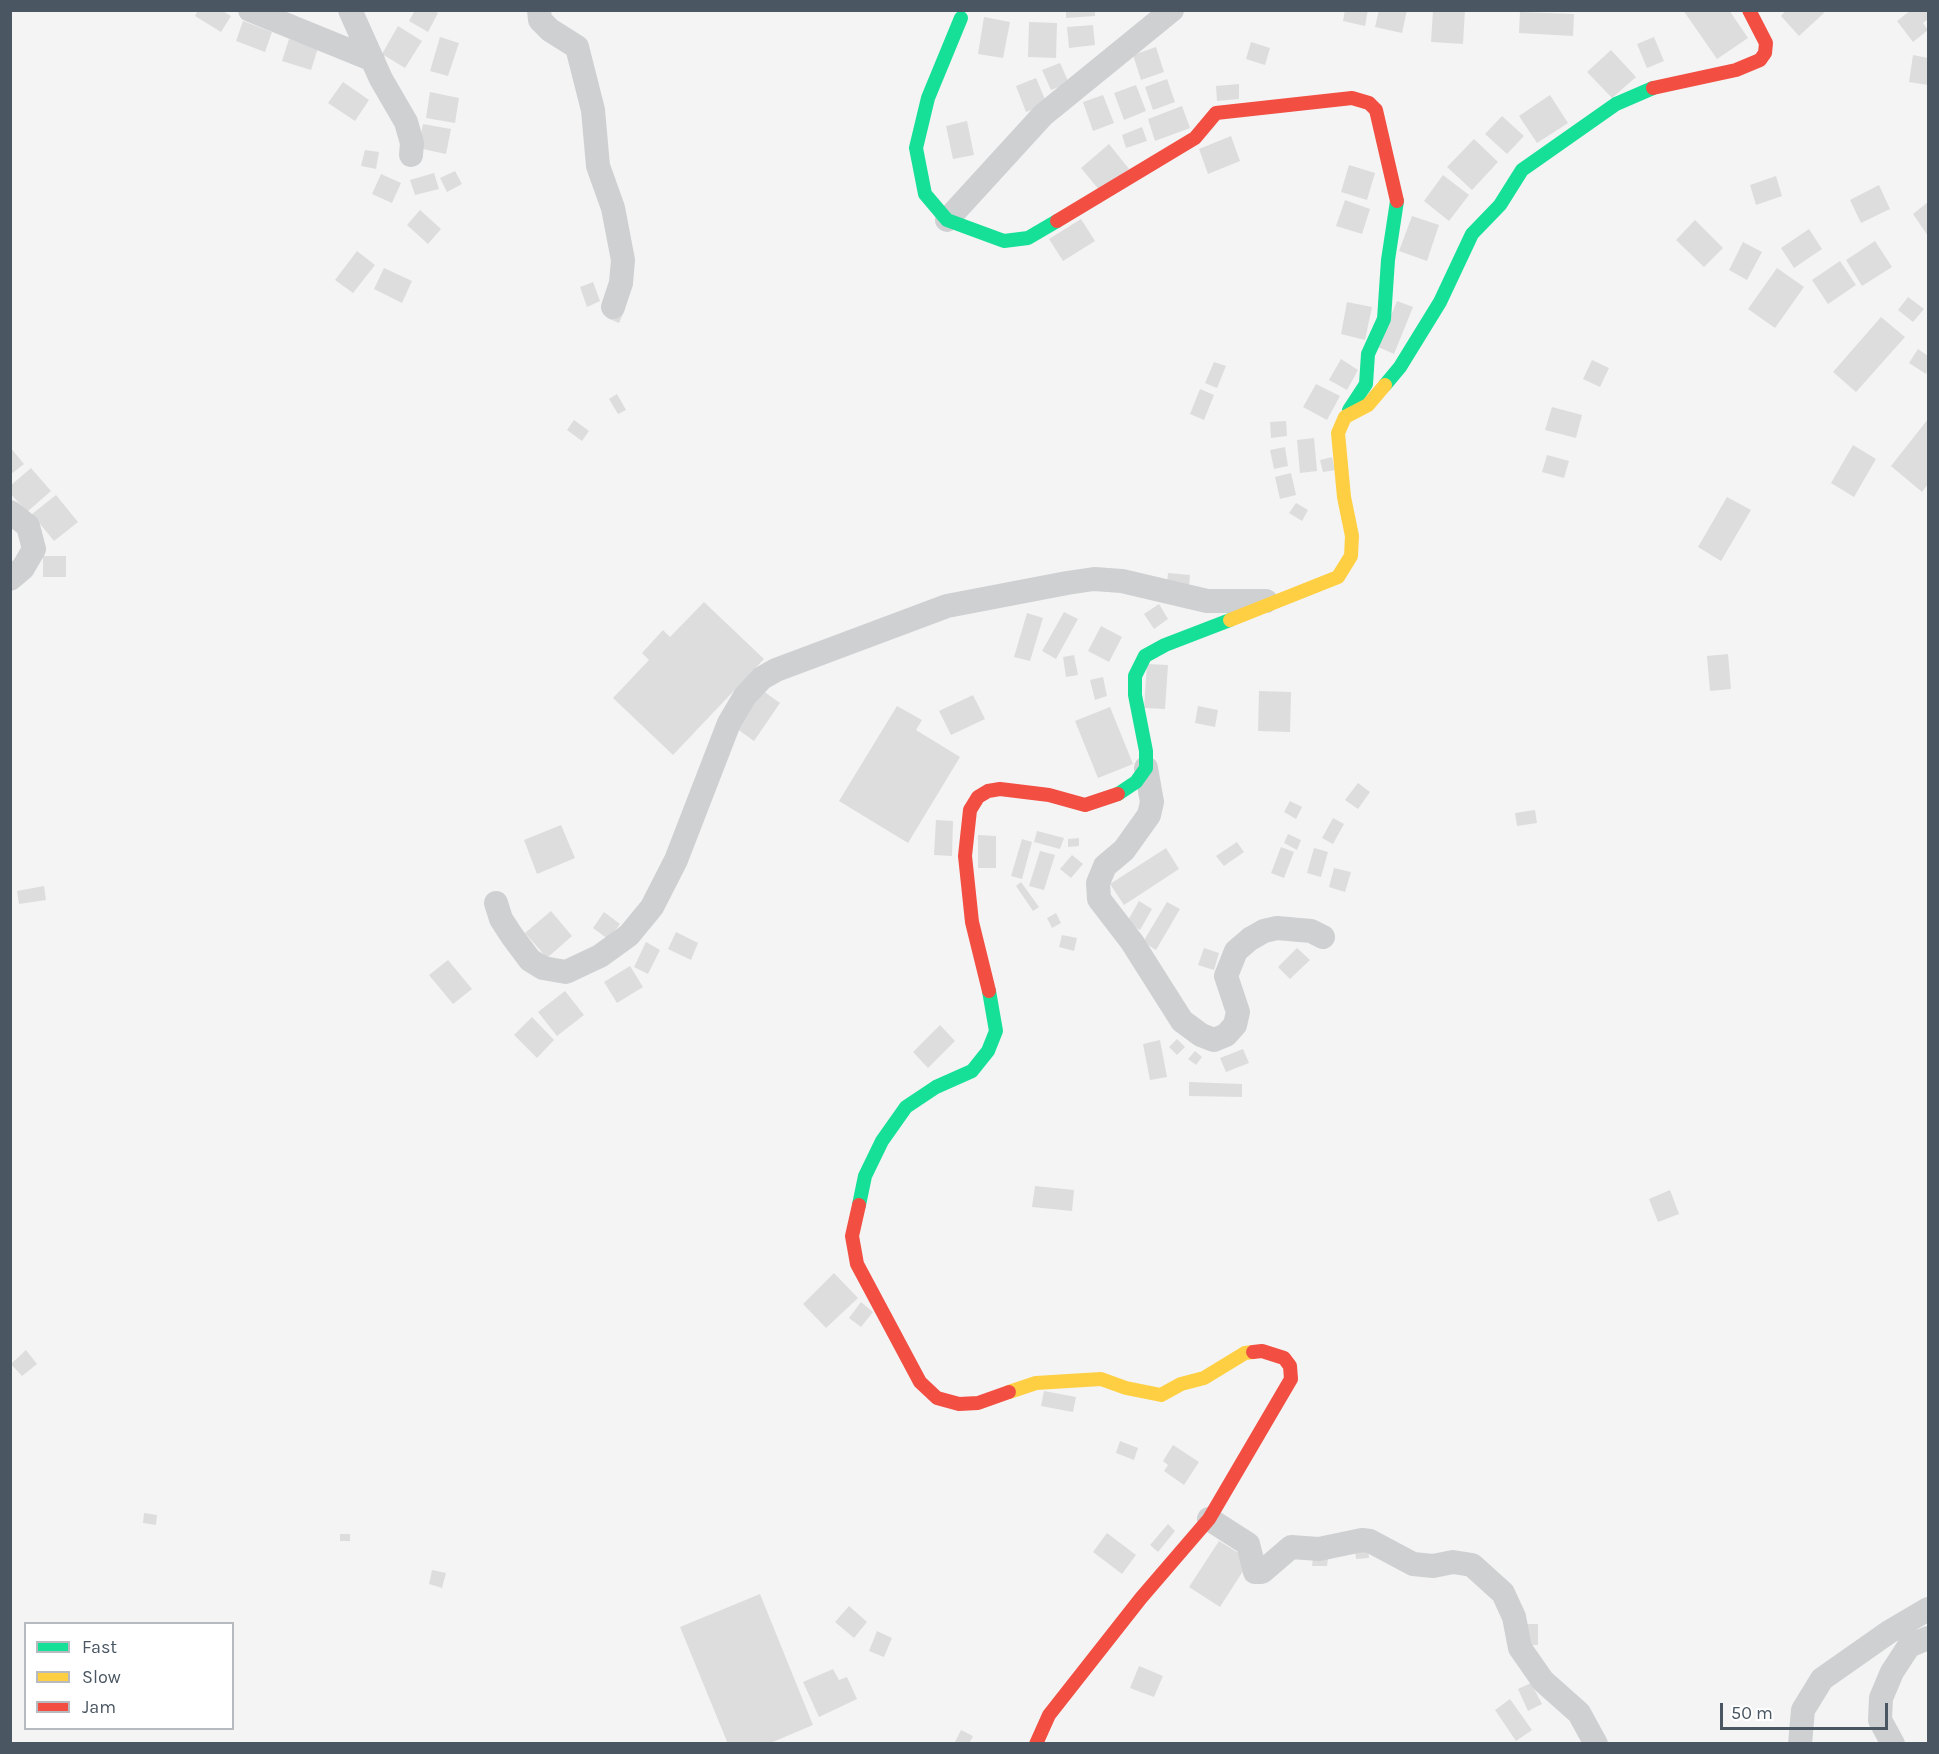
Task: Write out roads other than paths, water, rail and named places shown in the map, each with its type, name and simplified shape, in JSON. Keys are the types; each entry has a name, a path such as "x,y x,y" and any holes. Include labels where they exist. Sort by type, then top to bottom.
{"street":[{"path":"250,10 372,60"},
{"path":"350,10 372,60 406,122 412,143 411,156"},
{"path":"539,10 540,20 550,30 577,47 593,110 598,166 613,208 623,260 621,283 614,307"},
{"path":"947,220 1043,115 1172,10"},
{"path":"1345,417 1368,405 1400,367 1440,302 1472,234 1500,205 1522,170 1616,104 1657,86 1736,70 1760,60 1766,53 1766,43 1749,10"},
{"path":"961,18 928,98 916,148 925,194 947,220 1004,241 1028,238 1196,138 1216,113 1352,98 1369,103 1376,110 1398,196 1388,260 1384,319 1368,354 1366,384 1354,399 1338,433 1344,496 1352,536 1351,556 1338,577 1165,645 1145,656 1135,676 1135,695 1146,752 1146,768 1152,802 1149,815 1124,850 1105,866 1098,883 1099,899 1132,942 1182,1021 1201,1035 1215,1040 1226,1035 1235,1025 1238,1012 1226,976 1236,951 1264,931 1277,928 1311,931 1323,937"},
{"path":"10,512 28,526 34,549 23,568 10,579"},
{"path":"496,903 501,919 512,936 530,960 543,968 566,972 600,956 629,935 652,907 676,860 729,723 745,696 762,678 776,670 946,606 1094,579 1122,581 1207,601 1277,601"},
{"path":"1036,1743 1040,1729 1049,1715 1141,1598 1209,1519 1291,1379 1290,1366 1284,1358 1262,1351 1245,1353 1204,1378 1181,1384 1161,1395 1126,1388 1101,1379 1083,1379 1036,1383 978,1403 948,1402 937,1398 920,1382 857,1264 852,1236 865,1176 882,1142 906,1107 936,1087 972,1071 988,1051 996,1031 992,1000 980,962 972,922 965,856 970,810 978,797 988,791 1000,789 1049,795 1085,805 1124,792 1136,782 1146,768"},
{"path":"1209,1519 1248,1544 1255,1572 1262,1572 1291,1547 1319,1549 1362,1539 1413,1564 1433,1566 1454,1562 1472,1565 1503,1593 1514,1617 1520,1648 1543,1681 1579,1713 1596,1743"},
{"path":"1800,1743 1803,1710 1822,1679 1889,1632 1929,1609"},
{"path":"1893,1743 1880,1720 1881,1698 1892,1672 1910,1646 1929,1638"}]}
